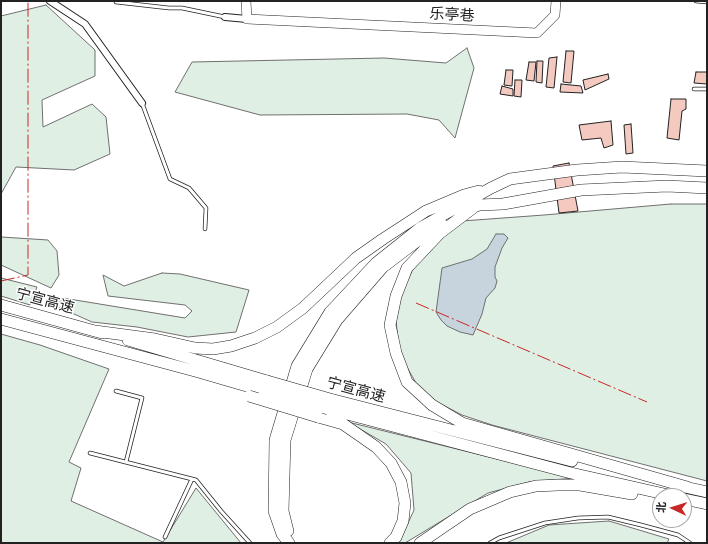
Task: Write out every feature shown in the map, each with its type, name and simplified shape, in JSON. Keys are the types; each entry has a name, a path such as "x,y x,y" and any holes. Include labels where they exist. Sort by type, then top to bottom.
{"highway":[{"path":"289,543 282,534 274,511 275,440 297,366 330,312 376,263 420,228 510,179 592,168 633,166 707,171"},
{"path":"296,543 288,530 283,511 285,440 307,369 337,320 383,268 452,216 479,205 503,204 581,190 667,186 707,188"},
{"path":"95,331 155,339 195,348 213,349 231,346 255,338 277,327 303,308 356,258 426,211 464,195 491,188"},
{"path":"479,205 440,233 407,268 396,296 390,325 396,353 406,382 432,405 462,423 687,487"},
{"name":"宁宣高速","path":"1,305 95,331 266,386 571,473 652,491"},
{"name":"宁宣高速","path":"1,319 129,354 266,386"},
{"path":"129,354 249,396 343,424 376,448 391,463 401,482 405,503 403,521 396,537 390,543"},
{"name":"宁宣高速","path":"329,404 706,492"},
{"path":"420,543 470,509 510,492 536,486 580,485 652,498"},
{"path":"692,502 705,506"},
{"path":"692,505 705,506"}],"street":[{"path":"50,1 85,24 142,102"},
{"path":"225,17 247,19 246,1"},
{"name":"乐亭巷","path":"247,19 537,33 556,15 556,1"}],"lane":[{"path":"696,1 707,2"},
{"path":"116,2 182,8 225,17"},
{"path":"694,89 707,89"},
{"path":"142,102 170,179 189,188 206,208 205,229"},
{"path":"116,391 142,398 126,462"},
{"path":"90,453 196,480 250,543"},
{"path":"165,537 192,479"},
{"path":"490,543 499,538 545,524 578,518 608,517 678,535 690,543"}],"green space":[{"path":"46,5 95,50 95,76 42,100 43,127 92,104 106,117 110,154 74,170 16,167 1,194 1,16"},
{"path":"467,48 474,68 455,138 439,120 407,114 260,115 175,92 192,62 384,58 446,63"},
{"path":"671,204 707,204 707,481 492,425 462,415 437,402 420,390 408,369 399,348 396,321 400,296 415,265 436,242 462,221"},
{"path":"1,237 48,240 57,251 59,275 51,288 1,265"},
{"path":"162,273 180,274 249,290 236,332 188,337 137,327 92,322 56,306 63,298 185,318 192,311 185,305 108,296 103,275 124,286"},
{"path":"1,278 37,287 30,305 1,296"},
{"path":"1,334 40,345 109,369 69,462 81,468 71,501 163,542 196,488 241,543 1,543"},
{"path":"348,422 574,478 529,482 488,493 405,543 399,543 414,510 411,473 386,444"},
{"path":"609,521 669,539 667,543 506,543 549,525"}],"shaded area":[{"path":"496,234 504,234 508,238 502,248 495,267 495,277 497,281 495,288 486,298 482,314 473,335 460,332 447,326 436,312 442,268 472,259 487,249"}],"building":[{"path":"566,51 574,51 571,83 563,82"},
{"path":"557,57 554,88 546,87 549,58"},
{"path":"537,61 543,61 542,83 536,82"},
{"path":"529,62 536,62 534,81 526,80"},
{"path":"506,70 513,70 512,86 504,85"},
{"path":"696,72 707,72 707,84 694,83"},
{"path":"608,74 609,79 585,90 583,80"},
{"path":"515,80 522,80 521,97 514,96"},
{"path":"561,84 581,86 583,93 560,92"},
{"path":"502,86 513,89 513,96 500,94"},
{"path":"671,99 686,99 686,109 682,111 679,140 667,138"},
{"path":"611,121 613,145 604,148 601,138 582,140 579,125"},
{"path":"631,124 633,153 626,154 624,125"},
{"path":"569,163 578,211 559,213 553,166"}],"power":[{"path":"1,281 28,275 28,1"},
{"path":"416,303 647,402"}]}
